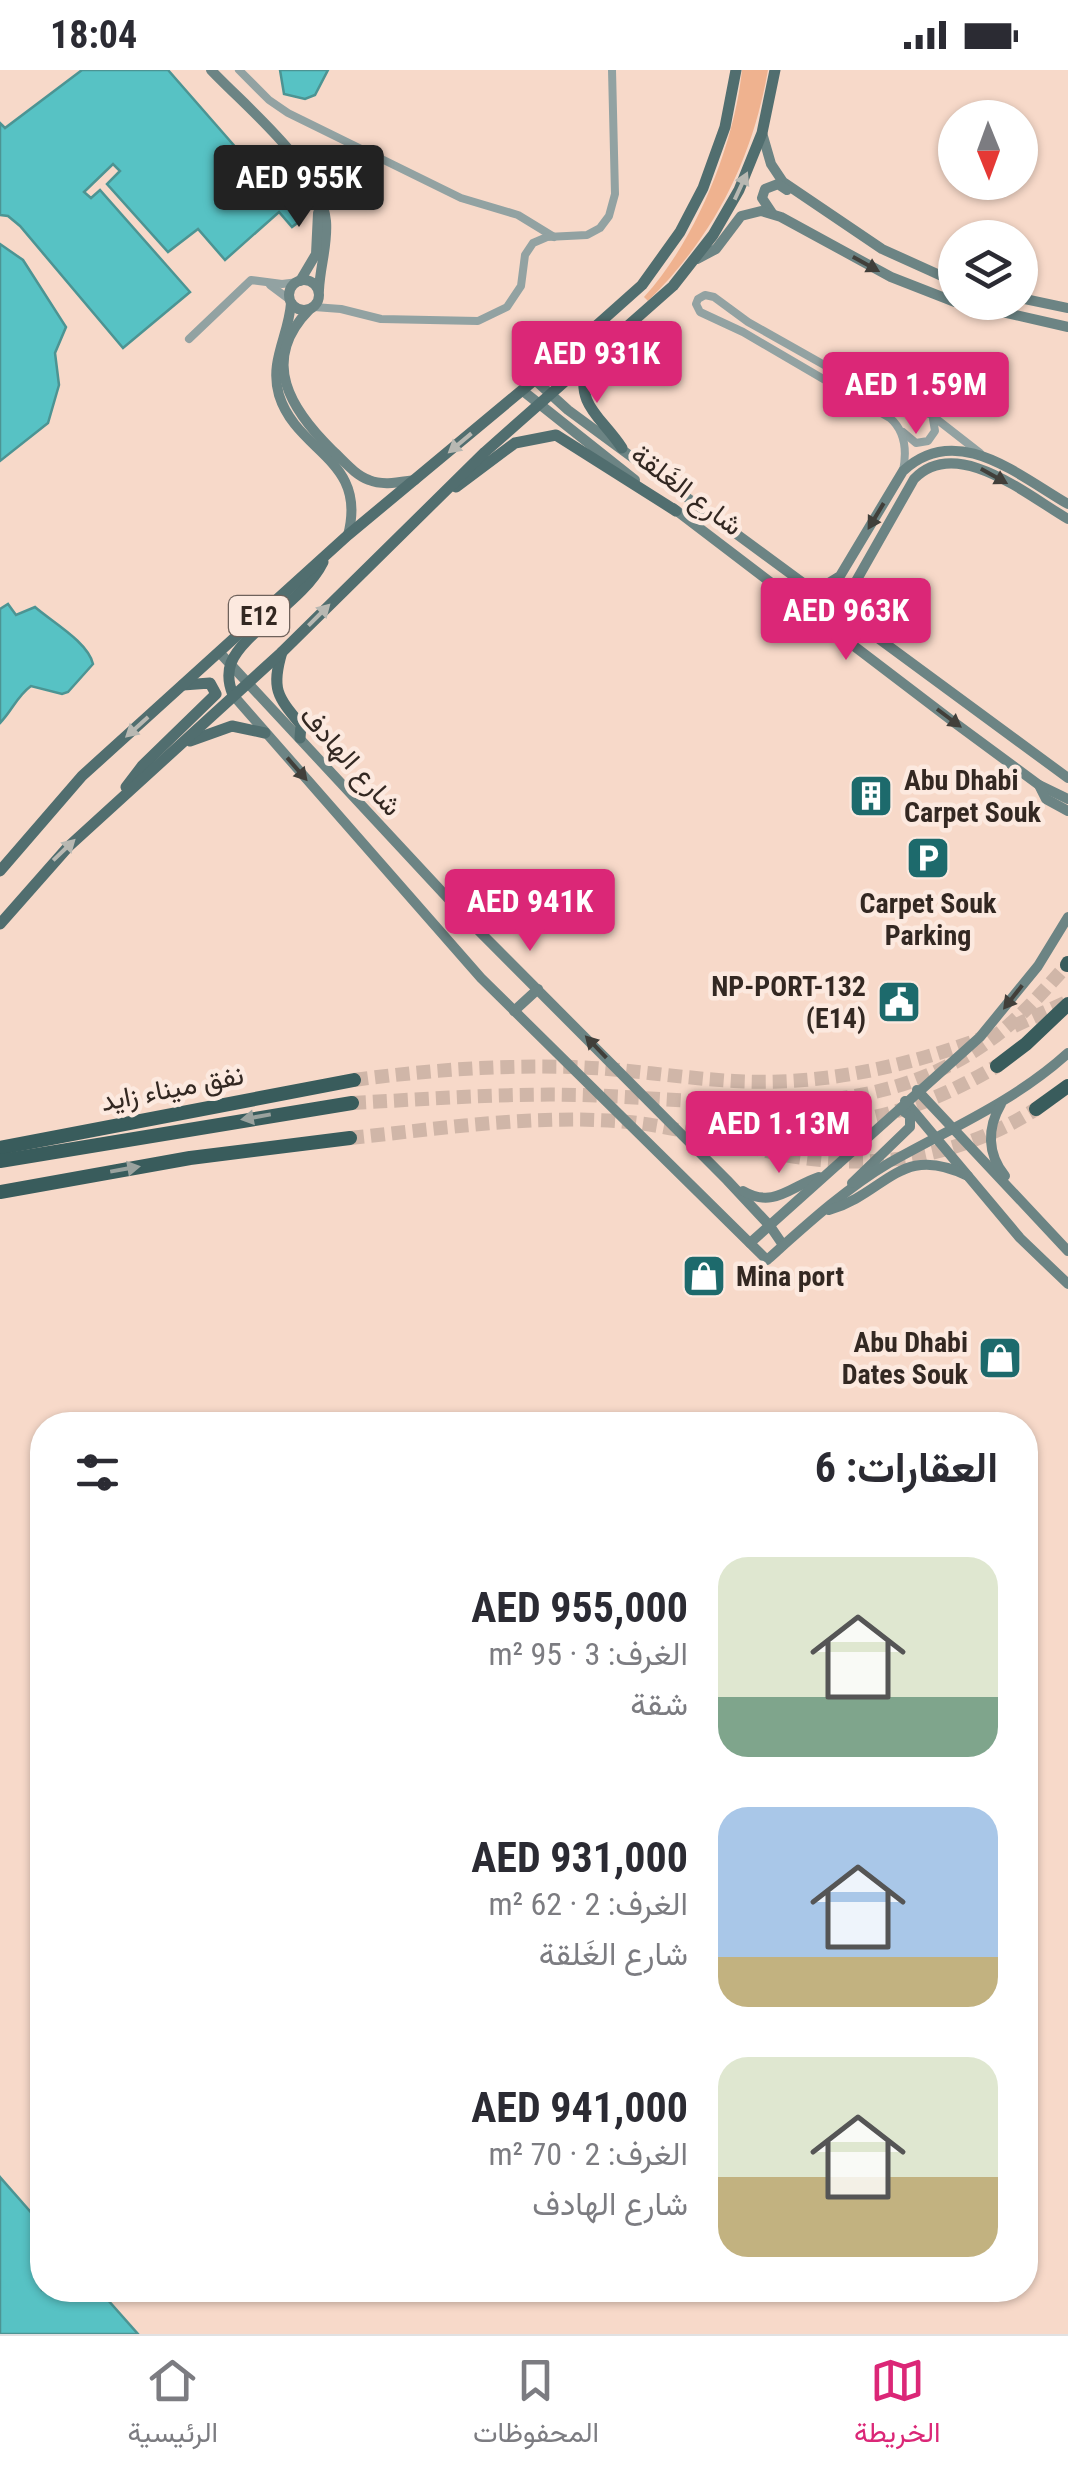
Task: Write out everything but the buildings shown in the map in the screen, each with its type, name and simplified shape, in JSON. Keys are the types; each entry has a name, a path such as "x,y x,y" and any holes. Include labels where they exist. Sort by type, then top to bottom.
{"highway":[{"path":"996,1066 1068,1004"},
{"name":"نفق ميناء زايد","path":"0,1148 354,1080"},
{"path":"1068,1086 1036,1109 1068,1096"},
{"path":"0,1161 352,1103"},
{"path":"0,1192 174,1161 350,1138"}],"main road":[{"name":"E12","path":"0,871 68,791 219,652 348,535 535,380 642,285 680,232 716,156 736,70"},
{"name":"E12","path":"0,924 50,864 282,652 424,509 673,286 696,259 734,200 762,133 775,70"},
{"path":"586,364 582,384 587,404 622,448"},
{"path":"424,509 515,443 546,434 564,438 676,511"},
{"path":"233,695 229,680 231,664 243,646 306,588 326,556"},
{"path":"282,652 276,687 281,701 301,725 300,738"},
{"path":"123,796 142,766 216,694 210,682 183,685"},
{"path":"177,746 220,728 242,727 266,733"}],"street":[{"path":"211,70 292,156 322,203 326,224 319,291 311,309 291,334 286,359 285,380 295,410 365,479 383,483 416,480"},
{"path":"240,70 288,113 462,198 518,214 554,237"},
{"path":"266,282 299,309 341,309 380,319 486,320 517,294 528,248 540,239 586,236 600,228 612,209 612,70"},
{"path":"762,133 766,154 778,176 892,255 938,275"},
{"path":"312,183 318,210 318,245 312,265 290,290 291,302 277,356 278,390 294,423 342,473 352,506 348,535"},
{"path":"774,214 762,198 768,186 778,184 806,198"},
{"path":"696,259 716,248 732,223 756,211 774,214 890,278 938,295"},
{"path":"189,339 248,282 257,279 313,283 341,309"},
{"path":"930,414 936,432 928,441 916,443 884,413 744,332 700,312 696,307 698,299 705,295 714,297 748,322 890,402 930,414 980,453 1068,504"},
{"path":"1038,301 1068,308"},
{"path":"1035,320 1068,328"},
{"name":"شارع الغَلقة","path":"535,380 848,618 1068,778"},
{"name":"شارع الغَلقة","path":"523,390 538,406 1039,784 1068,799"},
{"path":"806,585 828,584 840,576 903,471 905,450 900,428"},
{"path":"903,471 934,452 962,449 980,453"},
{"path":"848,618 851,590 914,479 927,468 944,462 972,464 1068,519"},
{"name":"شارع الهادف","path":"219,652 413,862 727,1180 783,1245 767,1260 514,1011 447,942 233,695"},
{"path":"1039,784 1046,798 1068,812"},
{"path":"750,1243 980,1037 1038,966 1068,916"},
{"path":"514,1011 538,988"},
{"path":"783,1245 842,1196 890,1163 1002,1103 1068,1053"},
{"path":"918,1090 1068,1251"},
{"path":"905,1101 1020,1238 1068,1284"},
{"path":"1002,1103 990,1129 993,1155 1018,1198"},
{"path":"842,1196 867,1166 910,1127 908,1113 894,1112"},
{"path":"824,1212 918,1164 940,1164 972,1178"},
{"path":"727,1180 753,1197 767,1199 786,1195 825,1175"}],"shaded area":[{"path":"742,70 768,70 740,166 711,223 648,301 644,297 680,248 710,191 731,130"}],"water":[{"path":"82,70 168,70 300,221 292,227 279,212 225,260 198,229 168,252 107,184 120,171 113,164 84,192 91,198 100,190 190,292 123,348 20,226 0,215 0,123 5,128"},
{"path":"280,70 328,70 315,95 305,99 284,94"},
{"path":"0,244 23,260 66,327 55,353 59,385 48,423 0,461"},
{"path":"8,604 16,615 35,607 77,640 93,664 68,692 31,686 0,723 0,609"},
{"path":"0,2177 30,2211 30,2302 110,2302 138,2334 0,2334"}],"tunnel":[{"path":"352,1103 552,1095 748,1103 857,1096 909,1082 960,1059 1009,1025 1067,965"},
{"path":"1014,1026 1067,1002"},
{"path":"354,1080 464,1069 546,1067 734,1081 796,1081 890,1066 980,1039"},
{"path":"688,1126 773,1128 848,1122 920,1103 997,1066"},
{"path":"350,1138 516,1121 616,1121 678,1130 780,1154 880,1161 945,1150 1007,1126 1036,1109"}],"place":[{"name":"Abu Dhabi Carpet Souk","path":"871,796"},
{"name":"Carpet Souk Parking","path":"928,858"},
{"name":"NP-PORT-132 (E14)","path":"899,1002"},
{"name":"Mina port","path":"704,1276"},
{"name":"Abu Dhabi Dates Souk","path":"1000,1358"}]}
